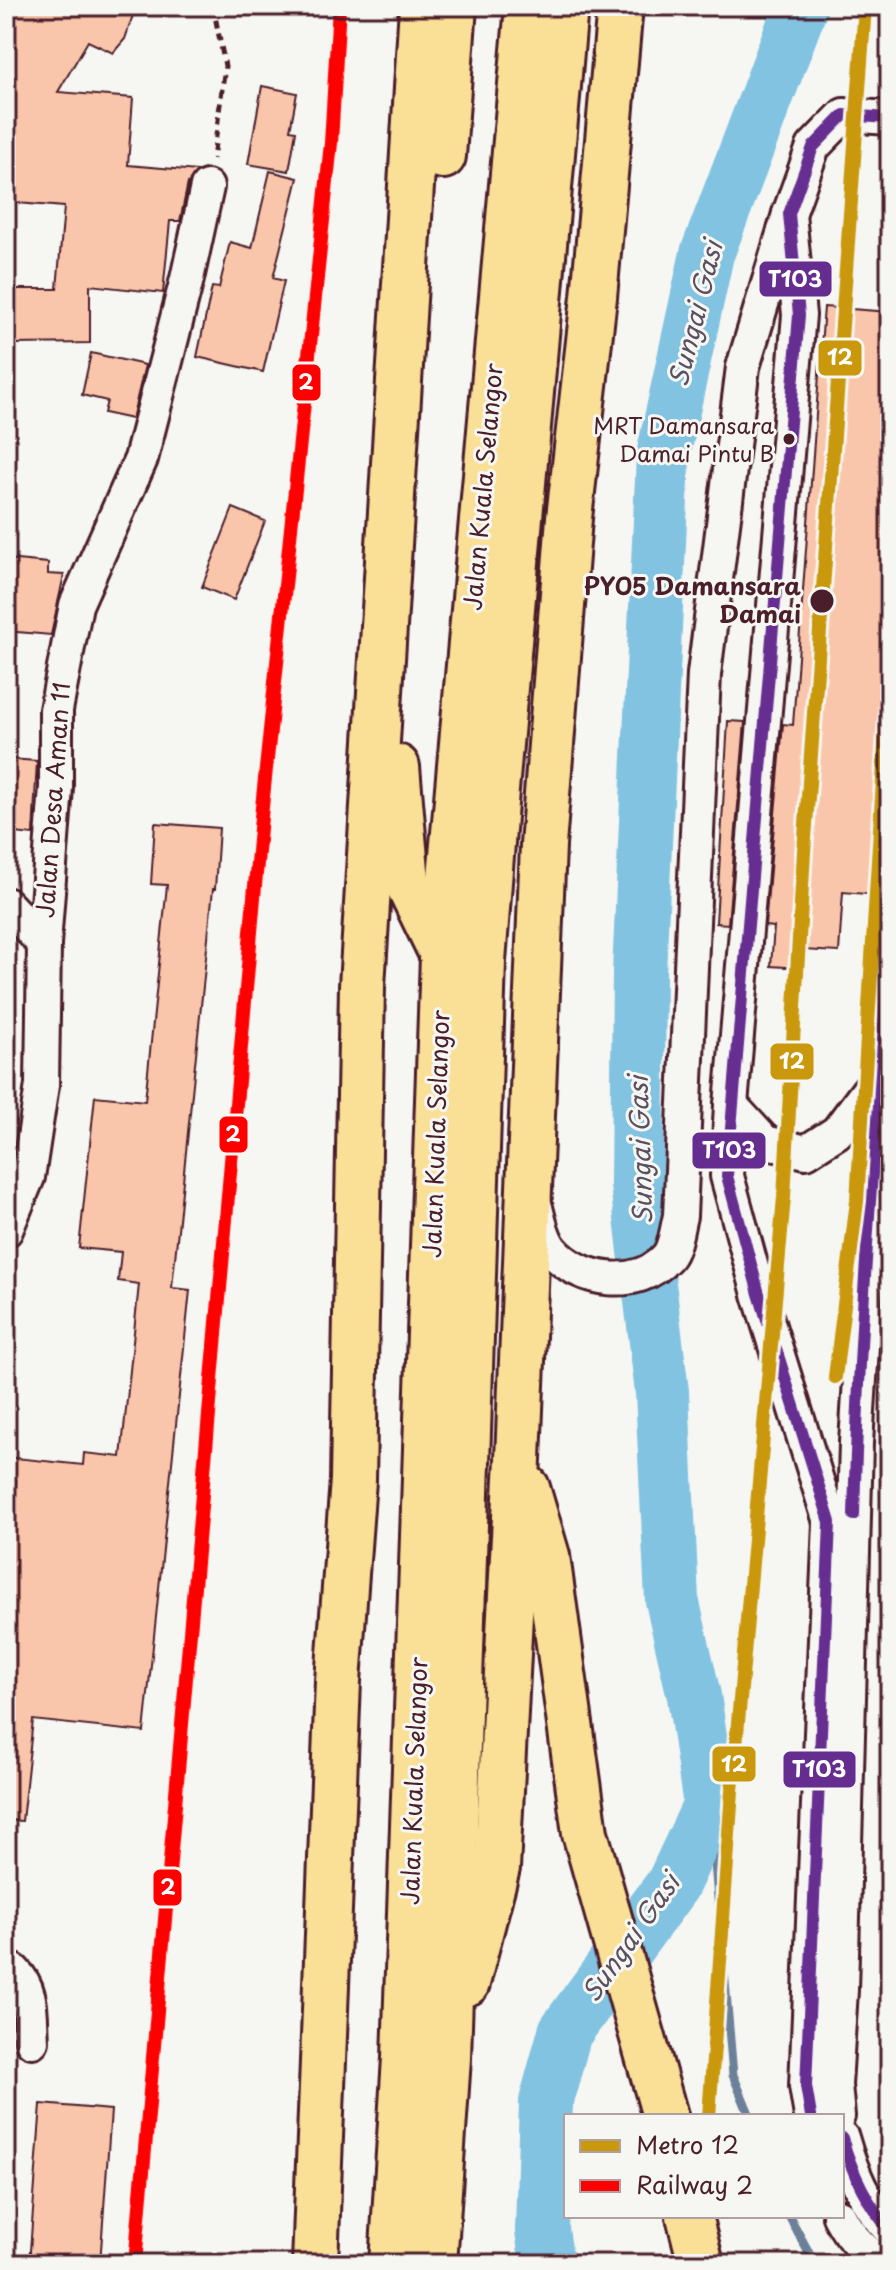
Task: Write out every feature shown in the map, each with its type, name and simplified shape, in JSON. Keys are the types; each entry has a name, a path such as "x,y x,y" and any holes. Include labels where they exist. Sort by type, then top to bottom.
{"highway":[{"path":"315,2264 338,1681 353,1480 362,986 422,6"},
{"path":"443,956 407,882 397,765 454,6"},
{"name":"Jalan Kuala Selangor","path":"392,2264 405,2058 443,956 528,6"},
{"name":"Jalan Kuala Selangor","path":"434,2264 448,2058 483,961 565,6"},
{"path":"448,2058 497,1868 518,1459 543,845 569,518 594,297 620,6"},
{"path":"518,1459 547,1556 585,1833 664,2114"},
{"path":"690,2218 701,2264"}],"street":[{"path":"530,1187 551,1249 574,1268 604,1278 641,1276 669,1256 680,1216 704,674 743,367 789,214 813,147 844,115 890,118"},
{"name":"Jalan Desa Aman 11","path":"6,1230 28,1177 42,1085 44,944 56,787 56,710 76,605 141,459 207,187"},
{"path":"789,214 799,315 727,1176 759,1294 830,1522 806,2086 811,2114"},
{"path":"6,904 44,944"},
{"path":"838,2114 835,2085 841,1990 856,1443 879,1076 890,957"},
{"path":"731,1105 765,1142 806,1152 837,1132 879,1076"},
{"path":"6,1971 14,1971 24,1980 29,1995 32,2041"},
{"path":"844,2145 854,2178 874,2214 890,2230"},
{"path":"840,2218 849,2235 873,2258 886,2264"}],"path":[{"path":"207,187 218,136 225,66 213,6"}],"building":[{"path":"6,6 136,6 125,39 113,53 88,41 58,92 133,98 128,165 198,171 188,183 180,221 170,221 163,293 90,285 90,343 13,344 13,289 57,289 64,207 6,202 6,150 9,150 11,124"},
{"path":"262,86 297,93 290,130 296,131 289,171 248,164"},
{"path":"270,171 298,178 273,278 284,281 263,372 197,357 212,287 219,288 230,242 252,248"},
{"name":"PY05 Damansara Damai","path":"824,307 890,312 890,896 843,892 839,952 802,950 801,968 771,966 774,927 765,926 783,724 793,725"},
{"path":"91,353 145,365 132,419 104,413 107,401 82,395"},
{"path":"233,508 265,521 234,600 202,587"},
{"path":"6,559 48,563 48,574 64,575 51,635 6,631"},
{"path":"728,721 745,722 728,924 716,923"},
{"path":"9,759 37,761 33,835 6,832"},
{"path":"155,823 219,828 172,1288 190,1290 144,1732 33,1720 22,1821 6,1820 6,1570 16,1480 6,1479 6,1457 83,1465 84,1453 121,1457 139,1284 118,1281 121,1252 79,1248 95,1096 145,1101 167,885 151,884"},
{"path":"41,2104 111,2110 100,2264 29,2264"}],"waterway":[{"name":"Sungai Gasi","path":"547,2264 542,2230 546,2102 565,2032 673,1884 710,1805 694,1696 672,1600 662,1392 637,1184 639,973 663,456 707,254 801,6"},
{"path":"710,1805 733,2075 749,2114"},
{"path":"790,2218 815,2264"}],"metro line":[{"name":"12","path":"709,2114 732,1791 784,1197 804,852 865,6"},
{"name":"12","path":"835,1377 857,1201 890,667"}],"rail line":[{"name":"2","path":"135,2264 261,817 331,143 339,6"}],"transit line":[{"name":"T103","path":"811,2114 806,2086 830,1522 759,1294 727,1176 799,315 789,214 813,147 844,115 890,118"},
{"name":"T103","path":"854,1515 859,1375 890,957"},
{"name":"T103","path":"844,2144 861,2187 890,2230"}],"place":[{"name":"MRT Damansara Damai Pintu B","path":"789,439"},
{"name":"PY05 Damansara Damai","path":"822,601"}]}
